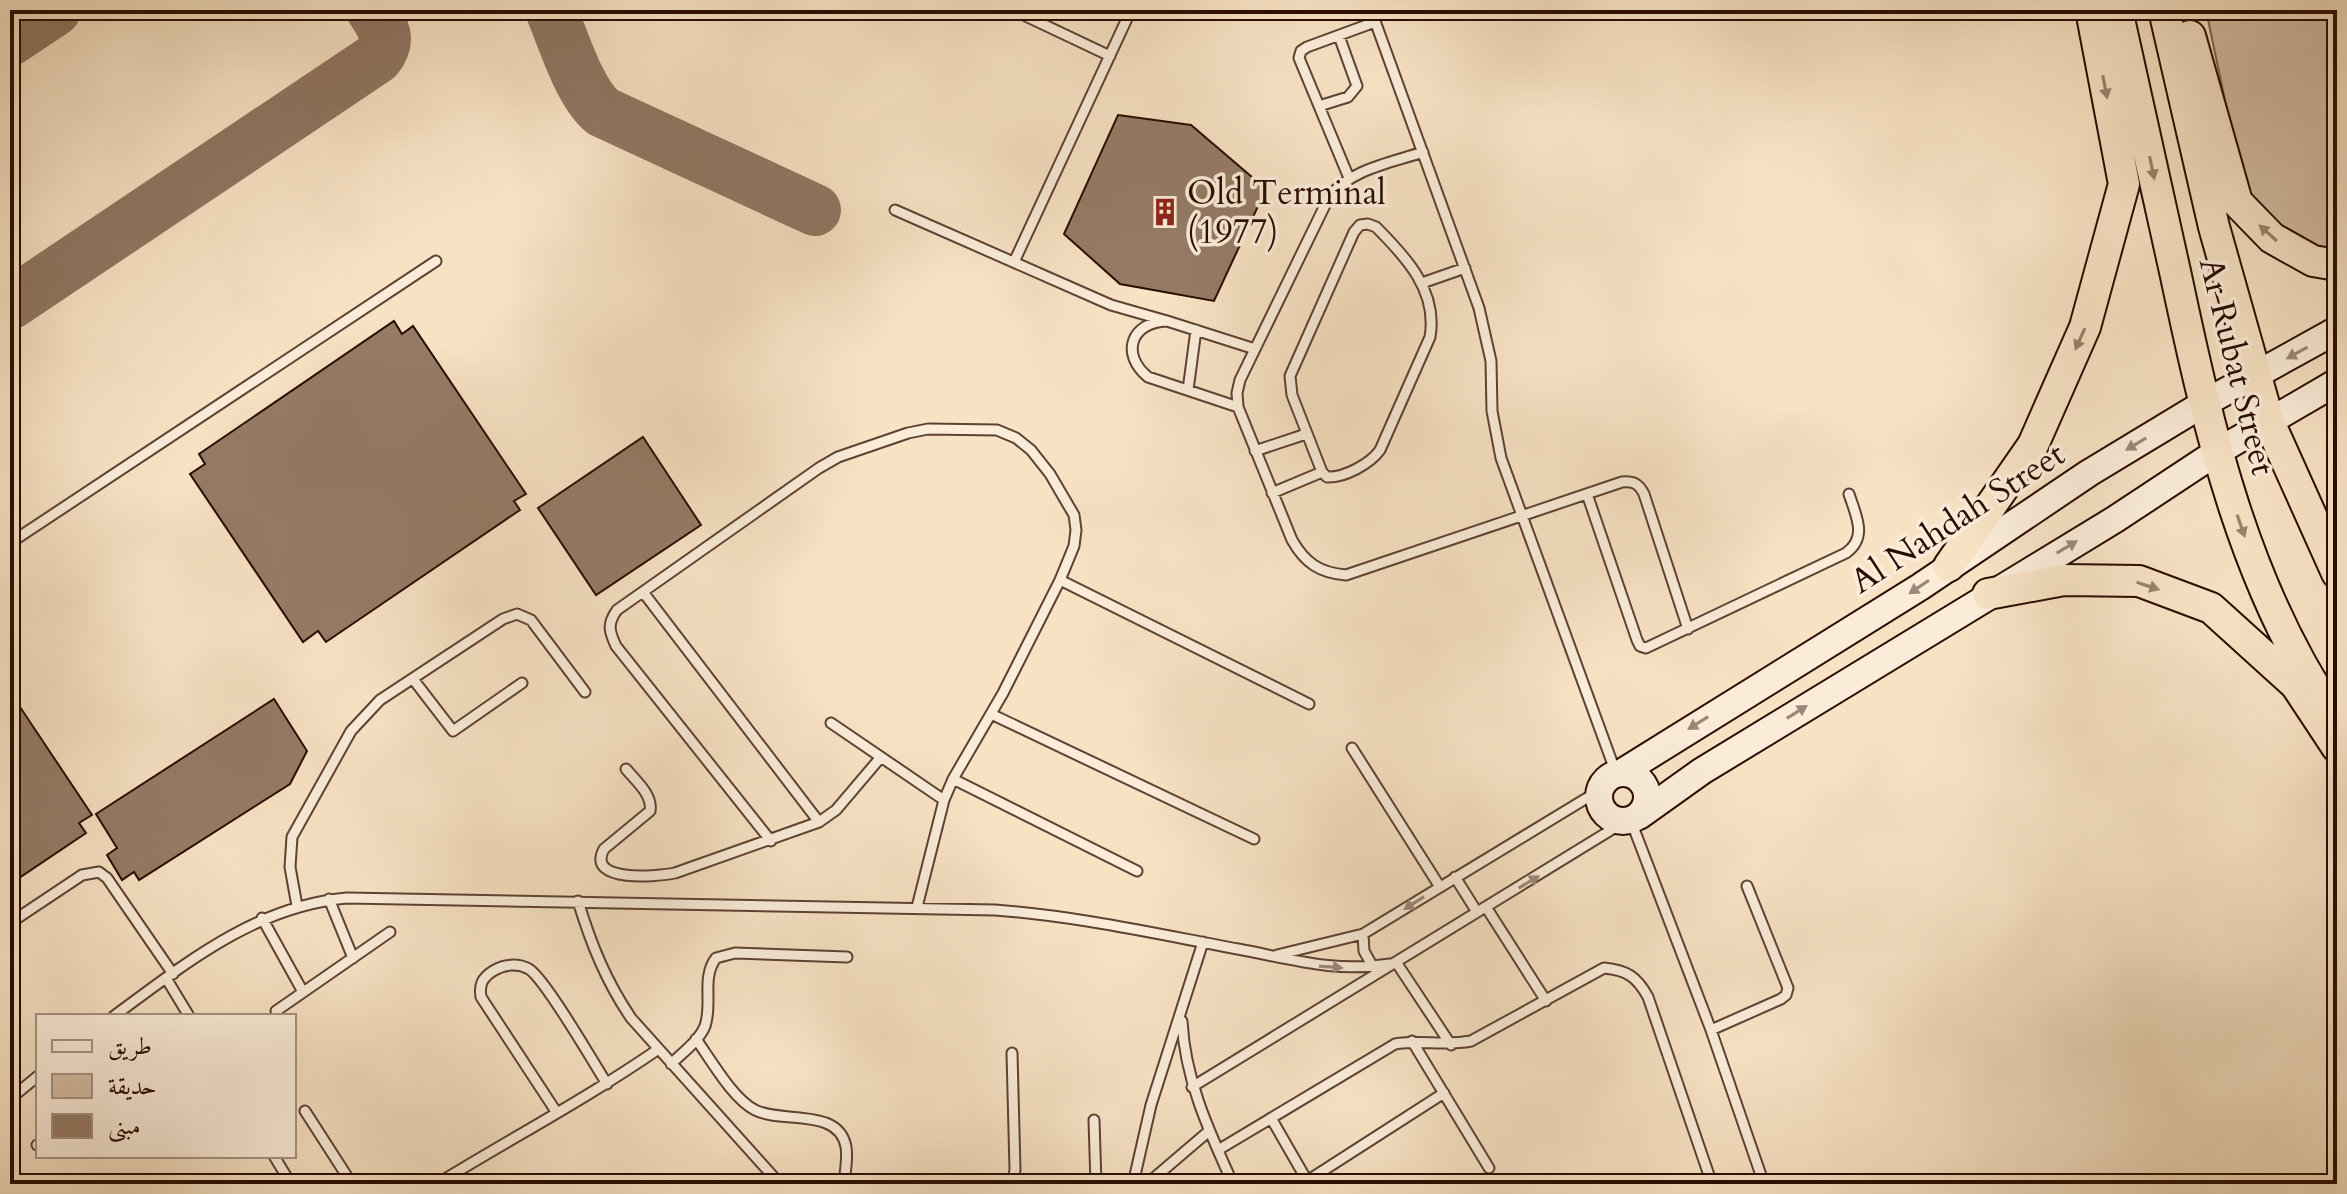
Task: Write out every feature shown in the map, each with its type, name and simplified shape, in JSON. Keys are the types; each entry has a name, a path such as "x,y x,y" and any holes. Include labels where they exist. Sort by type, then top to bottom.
{"highway":[{"path":"1949,566 2033,445 2085,327 2124,184 2091,10"},
{"name":"Ar Rubat Street","path":"2117,10 2203,404 2217,452 2257,572 2282,629 2337,722"},
{"name":"Ar Rubat Street","path":"2164,10 2214,227 2269,422 2337,573"},
{"path":"2182,10 2237,202 2272,238 2313,261 2337,265"},
{"path":"1988,594 2064,580 2139,581 2211,608 2296,685 2337,747"}],"main road":[{"name":"Al Nahdah Street","path":"1612,779 1920,587 2044,501 2203,404 2337,330"},
{"path":"1631,820 1648,801 1647,792 1638,778 1612,779 1599,799 1607,816 1631,820 1702,771 2114,520 2217,452 2337,382"}],"lane":[{"path":"1013,10 1110,56"},
{"path":"1014,262 1131,10"},
{"path":"1371,10 1486,334 1495,435 1612,779"},
{"path":"1349,178 1299,58 1301,51 1307,47 1375,22"},
{"path":"1319,106 1348,97 1357,86 1339,36"},
{"path":"1423,152 1349,178 1329,197 1240,380 1238,407 1300,555 1329,574 1346,575 1632,481 1640,486 1688,629"},
{"path":"895,210 1111,305 1255,349"},
{"path":"1360,225 1376,227 1407,258 1422,283 1432,325 1430,337 1380,450 1369,461 1341,475 1327,477 1306,434 1292,395 1290,376 1354,232 1360,225"},
{"path":"10,543 436,261"},
{"path":"1422,283 1465,268"},
{"path":"1167,321 1154,321 1136,335 1132,347 1138,369 1148,377 1238,407"},
{"path":"1188,390 1196,330"},
{"path":"771,841 616,646 609,632 610,619 617,610 828,462 908,433 928,429 997,430 1016,438 1031,450 1050,474 1074,515 1074,546 1060,580 991,714 953,779 944,800 917,907"},
{"path":"1255,451 1306,434"},
{"path":"1272,493 1322,472"},
{"path":"1587,494 1640,646 1646,648 1855,547 1860,537 1860,525 1849,494"},
{"path":"1060,580 1309,704"},
{"path":"643,592 819,822"},
{"path":"297,906 289,852 297,824 360,719 380,700 503,619 517,614 531,620 585,692"},
{"path":"413,679 453,731 522,683"},
{"path":"991,714 1254,839"},
{"path":"831,723 944,800"},
{"path":"1352,748 1440,887"},
{"path":"626,769 652,803 650,811 604,849 601,855 606,869 623,876 658,877 771,841 819,822 836,810 881,757"},
{"path":"953,779 1137,871"},
{"name":"Al Nahdah Street","path":"1274,955 1363,934 1612,779"},
{"path":"1192,1087 1631,820 1711,1030 1764,1184"},
{"path":"10,923 82,875 99,872 107,878 170,976 188,1014"},
{"path":"1455,877 1546,1001"},
{"path":"1711,1030 1781,999 1788,988 1747,886"},
{"path":"117,1014 225,938 262,918 329,899 365,897 917,907 1050,915 1274,955 1323,967 1373,967 1393,963"},
{"path":"329,899 353,958"},
{"path":"578,901 597,958 631,1018 780,1184"},
{"path":"262,918 303,992"},
{"path":"276,1011 390,932"},
{"path":"1363,934 1364,951 1373,967"},
{"path":"1133,1184 1151,1105 1203,942"},
{"path":"671,1064 696,1039 707,1017 708,975 716,958 735,953 847,957"},
{"path":"1393,963 1451,1045"},
{"path":"557,1113 481,997 480,987 491,972 510,965 531,971 539,978 607,1084"},
{"path":"1218,1150 1395,1044 1412,1041 1451,1045 1471,1041 1604,968 1622,970 1638,980 1648,997 1712,1184"},
{"path":"1182,1014 1186,1063 1192,1087 1233,1184"},
{"path":"696,1039 735,1093 754,1110 834,1126 842,1135 846,1148 844,1184"},
{"path":"1412,1041 1489,1168"},
{"path":"437,1184 607,1084 657,1050"},
{"path":"1012,1053 1015,1170 1012,1184"},
{"path":"10,1099 36,1078"},
{"path":"1271,1118 1308,1182 1444,1093"},
{"path":"305,1111 352,1184"},
{"path":"1094,1120 1096,1184"},
{"path":"1147,1184 1209,1131"},
{"path":"275,1158 291,1184"}],"green space":[{"path":"2206,10 2337,10 2337,265 2294,251 2244,191"}],"building":[{"name":"Old Terminal (1977)","path":"1118,115 1191,125 1266,189 1214,301 1120,284 1064,234"},
{"path":"394,321 402,334 413,326 526,494 514,501 520,510 326,642 318,631 303,642 190,474 205,464 199,454"},
{"path":"643,437 701,525 596,595 538,508"},
{"path":"10,692 92,815 79,823 86,833 10,884"},
{"path":"274,699 307,751 290,784 139,880 134,872 122,880 107,855 117,848 96,814"}],"taxiway":[{"path":"10,40 55,10"},
{"path":"10,304 377,58 385,39 372,10"},
{"path":"551,10 579,79 603,112 815,210"}],"place":[{"name":"Old Terminal (1977)","path":"1165,212"}]}
